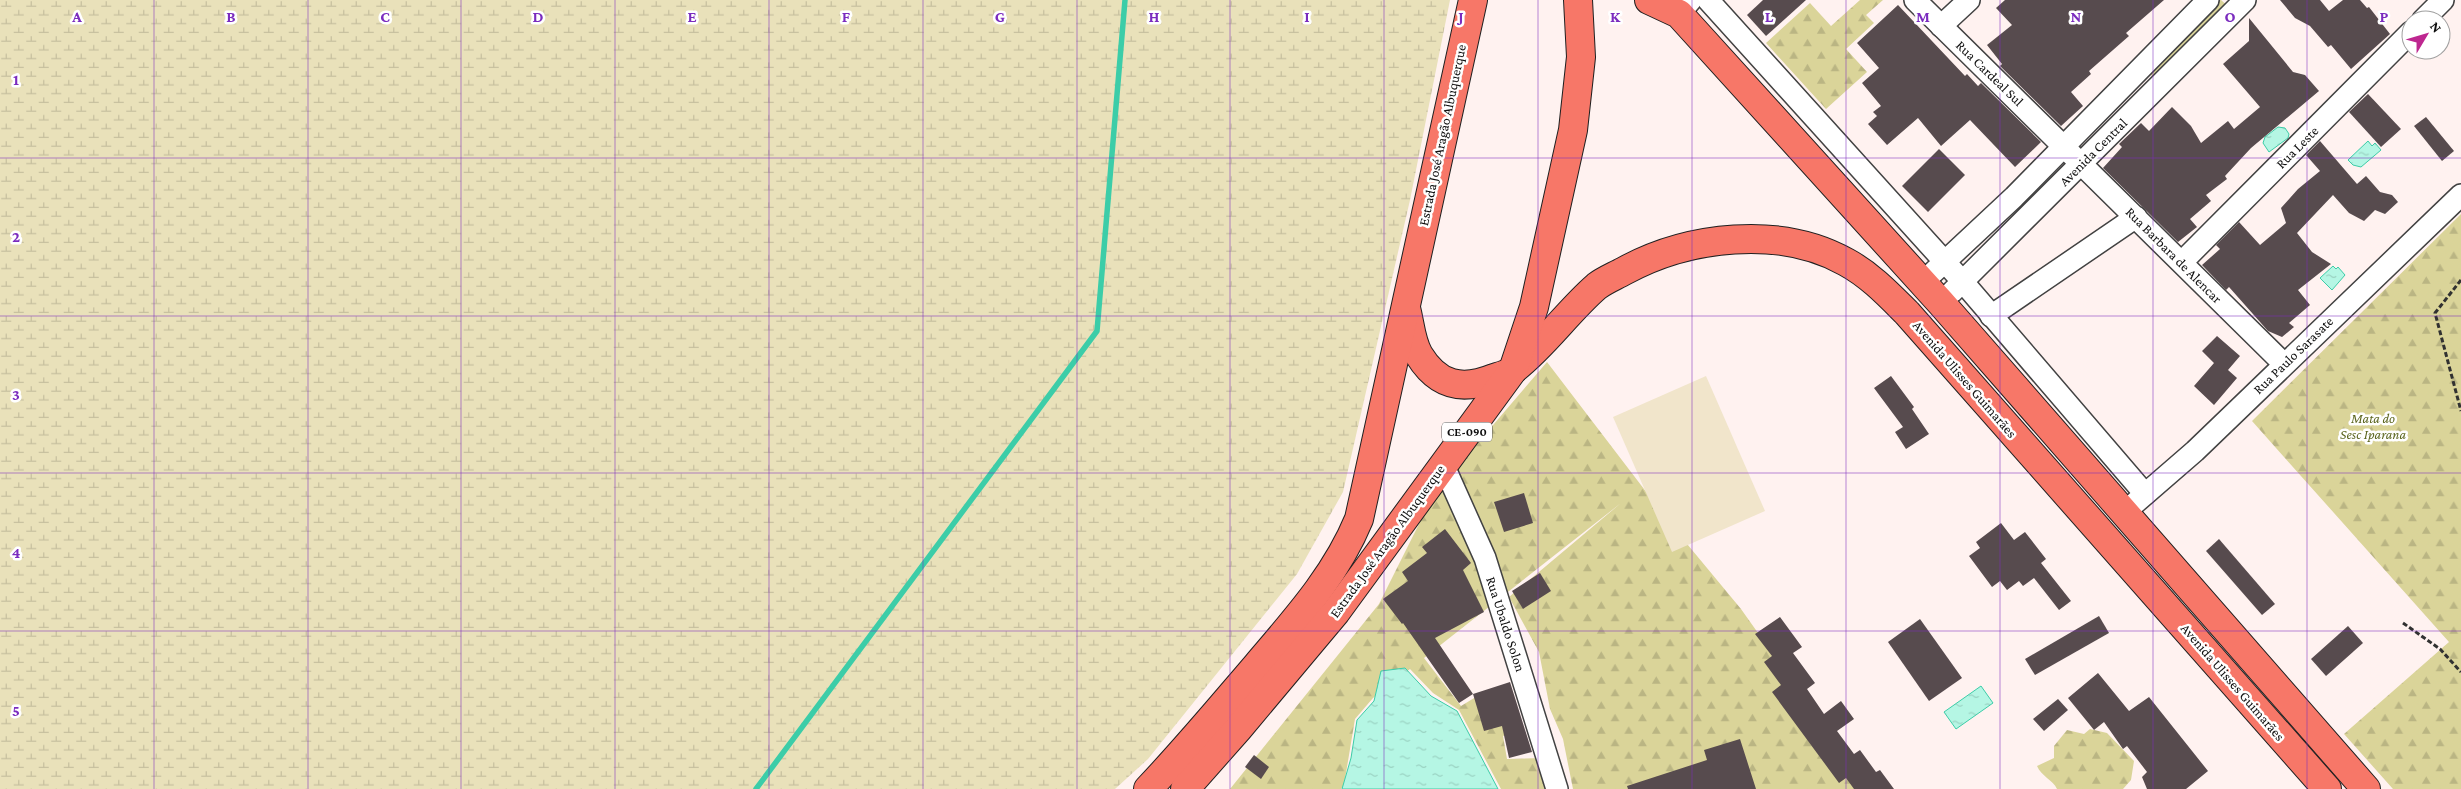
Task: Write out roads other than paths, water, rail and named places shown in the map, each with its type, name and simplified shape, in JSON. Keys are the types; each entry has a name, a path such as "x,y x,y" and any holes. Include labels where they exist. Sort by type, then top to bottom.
{"main road":[{"name":"Estrada José Aragão Albuquerque","path":"1148,789 1197,736 1297,618 1338,564 1360,518 1472,0"},
{"name":"Estrada José Aragão Albuquerque","path":"1184,789 1336,612 1514,370 1534,307 1573,130 1581,57 1578,0"},
{"path":"1670,4 1923,282 2366,789"},
{"name":"Avenida Ulisses Guimarães","path":"1514,370 1599,285 1658,254 1679,248 1730,239 1771,240 1818,250 1845,262 1875,281 1907,313 2327,789"},
{"path":"1406,308 1419,355 1431,370 1444,380 1460,386 1471,386 1514,370"},
{"path":"1991,409 2015,389"}],"street":[{"path":"1708,0 1963,282 2145,494"},
{"name":"Rua Cardeal Sul","path":"1914,0 2065,146"},
{"path":"1941,26 1969,0"},
{"name":"Avenida Central","path":"1923,282 2065,146 2208,0"},
{"name":"Avenida Central","path":"1941,303 2245,0"},
{"path":"2433,10 2443,0"},
{"name":"Rua Leste","path":"2182,262 2401,42"},
{"path":"2138,71 2156,90"},
{"name":"Rua Barbara de Alencar","path":"2065,146 2284,364"},
{"name":"Rua Paulo Sarasate","path":"2124,513 2195,451 2461,195"},
{"path":"1991,316 2136,217"},
{"name":"Rua Ubaldo Solon","path":"1443,464 1485,558 1557,789"}],"water":[{"path":"2278,127 2285,128 2289,134 2288,138 2269,152 2263,143 2265,137"},
{"path":"2368,141 2372,146 2375,143 2381,150 2361,167 2353,165 2348,160"},
{"path":"2333,266 2336,269 2338,267 2345,275 2332,290 2320,278"},
{"path":"1405,668 1431,696 1457,711 1498,789 1342,789 1351,758 1357,720 1374,701 1381,671"},
{"path":"1981,686 1993,703 1956,729 1944,712"}],"waterway":[{"path":"756,789 1097,331 1125,0"}],"park label":[{"name":"Mata do Sesc Iparana","path":"2373,426"}]}
